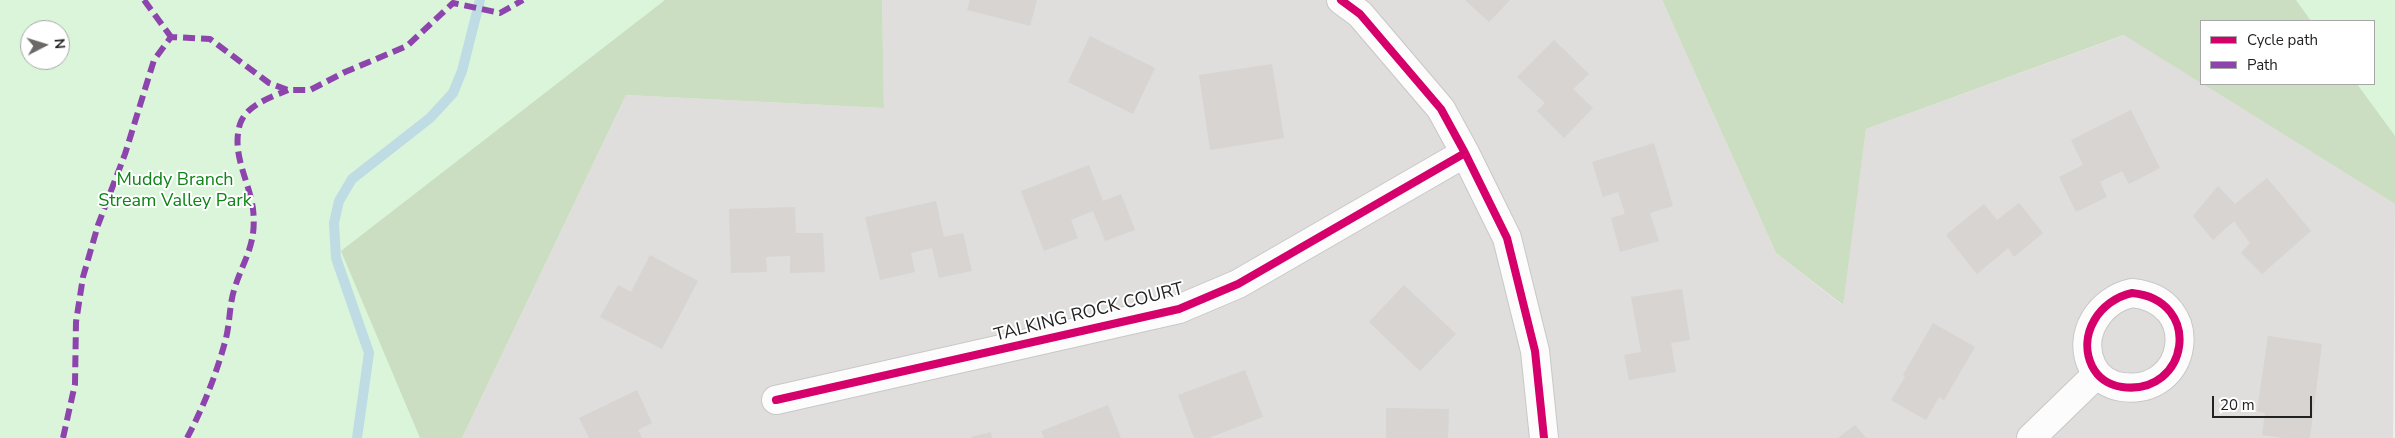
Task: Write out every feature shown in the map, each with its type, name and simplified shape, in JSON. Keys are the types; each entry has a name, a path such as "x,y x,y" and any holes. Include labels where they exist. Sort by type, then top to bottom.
{"street":[{"path":"1341,0 1360,14 1440,109 1465,153 1507,238 1535,351 1544,438"},
{"name":"TALKING ROCK COURT","path":"776,400 1179,309 1238,284 1465,153"},
{"path":"2031,438 2096,375"}],"shaded area":[{"path":"882,0 1662,0 1776,253 1842,305 1866,129 2125,35 2200,82 2200,85 2205,85 2395,204 2393,438 462,438 626,95 884,108"}],"green space":[{"name":"Muddy Branch Stream Valley Park","path":"0,0 882,0 884,108 626,95 462,438 0,438"},
{"name":"Muddy Branch Stream Valley Park","path":"0,0 665,0 341,251 420,438 0,438"},
{"path":"1662,0 2395,0 2395,204 2205,85 2375,85 2375,20 2200,20 2200,82 2124,35 1866,129 1843,305 1776,253"},
{"path":"2296,0 2395,0 2395,136 2358,85 2375,85 2375,20 2310,20"}],"building":[{"path":"970,0 1037,0 1030,26 967,10"},
{"path":"1465,0 1510,0 1489,22"},
{"path":"1090,36 1155,68 1133,114 1068,82"},
{"path":"1554,40 1589,74 1573,89 1593,108 1564,138 1537,111 1545,103 1517,77"},
{"path":"1272,64 1284,138 1210,150 1199,75"},
{"path":"2131,110 2160,168 2129,184 2122,171 2100,182 2107,197 2076,212 2059,177 2083,165 2071,140"},
{"path":"1654,143 1673,206 1650,213 1659,241 1620,252 1611,218 1625,214 1618,192 1603,197 1592,162"},
{"path":"1089,165 1103,201 1121,194 1135,230 1105,241 1093,211 1071,220 1078,238 1044,251 1021,191"},
{"path":"2267,178 2311,231 2262,274 2241,253 2250,243 2234,221 2213,240 2193,216 2218,186 2235,204"},
{"path":"936,201 944,237 963,233 972,271 939,278 932,248 911,253 915,272 880,280 865,217"},
{"path":"2019,203 2043,233 2014,257 2008,248 1977,274 1946,235 1984,204 1997,220"},
{"path":"795,207 796,233 823,233 825,272 790,273 790,256 766,257 767,272 731,273 729,209"},
{"path":"650,255 698,281 662,349 600,317 618,285 631,292"},
{"path":"1404,285 1456,334 1420,371 1369,322"},
{"path":"1682,289 1690,340 1671,343 1676,372 1629,380 1624,355 1641,352 1631,297"},
{"path":"1933,323 1975,347 1944,400 1939,397 1926,420 1891,400"},
{"path":"2268,336 2322,344 2310,438 2283,438 2262,435 2265,413 2257,411"},
{"path":"1245,370 1263,417 1209,438 1194,438 1178,395"},
{"path":"637,390 652,423 638,430 642,438 589,438 579,418"},
{"path":"1108,405 1121,438 1044,438 1041,431"},
{"path":"1386,408 1449,409 1448,438 1386,438"},
{"path":"1855,425 1866,438 1838,438"},
{"path":"991,432 992,438 971,438 971,437"}],"waterway":[{"path":"357,438 369,353 336,258 334,223 339,201 352,179 430,118 453,93 462,71 480,0"}],"marked path":[{"path":"144,0 171,37"},
{"path":"63,438 75,384 76,322 83,277 98,225 125,154 154,60 171,37 210,39 269,83 288,90 310,90 345,72 407,46 453,3 500,13 523,0"},
{"path":"187,438 204,403 218,367 227,336 234,290 249,251 253,232 254,222 251,198 239,156 238,135 240,124 243,117 254,107 288,90"}],"cycle path":[{"path":"1341,0 1360,14 1441,109 1507,238 1535,351 1544,438"},
{"path":"776,400 1179,309 1238,284 1465,153"},
{"path":"2132,293 2155,299 2170,312 2178,328 2179,346 2174,363 2162,377 2145,386 2122,387 2108,383 2097,374 2088,354 2087,342 2094,320 2101,311 2120,297 2132,293"}]}
